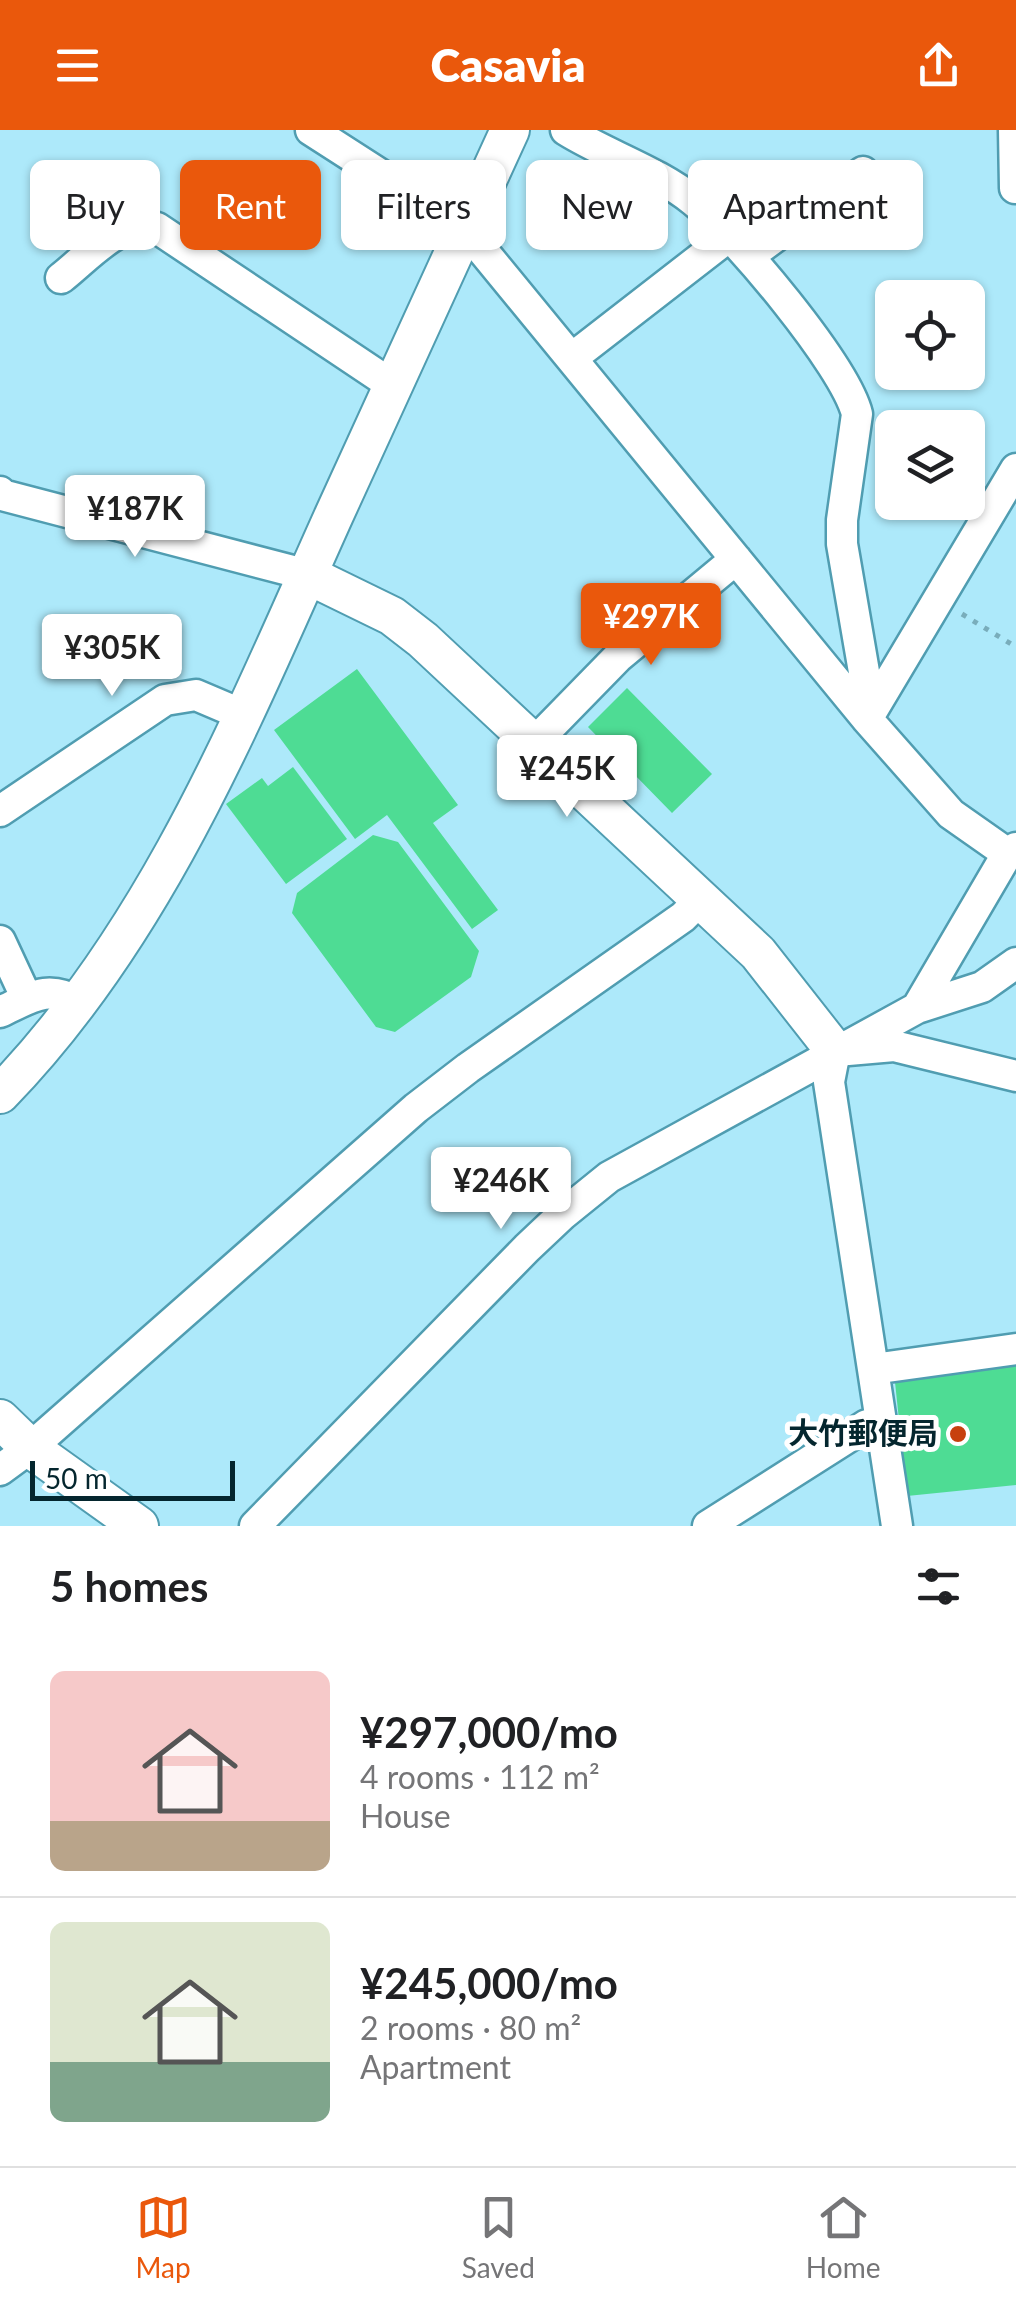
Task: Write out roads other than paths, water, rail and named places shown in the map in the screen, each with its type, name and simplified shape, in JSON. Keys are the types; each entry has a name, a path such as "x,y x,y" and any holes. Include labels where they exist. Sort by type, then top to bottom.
{"street":[{"path":"310,130 358,160"},
{"path":"497,160 510,130"},
{"path":"566,130 688,198"},
{"path":"1014,130 1016,188"},
{"path":"61,278 124,228 147,224 380,377 395,383"},
{"path":"0,1094 80,1003 149,896 215,774 456,250"},
{"path":"484,250 867,719 951,814 1011,852 916,1008"},
{"path":"572,358 732,250"},
{"path":"741,250 804,326 854,400 858,414 842,544 869,701 867,719"},
{"path":"867,719 1016,468"},
{"path":"0,492 2,496 308,575 392,616 423,640 758,953 835,1051 829,1082 897,1526"},
{"path":"534,743 618,657 736,559"},
{"path":"0,811 164,700 196,696 243,715"},
{"path":"0,1470 30,1448 416,1108 684,917 701,899"},
{"path":"0,941 13,1006 44,992 64,994 80,1003"},
{"path":"256,1526 562,1215 624,1168 916,1008 982,987 1016,963"},
{"path":"835,1051 894,1046 1016,1076"},
{"path":"873,1369 1016,1349"},
{"path":"0,1420 30,1448 139,1526"},
{"path":"708,1526 867,1425 880,1422"}],"place":[{"name":"大竹郵便局","path":"958,1434"}]}
